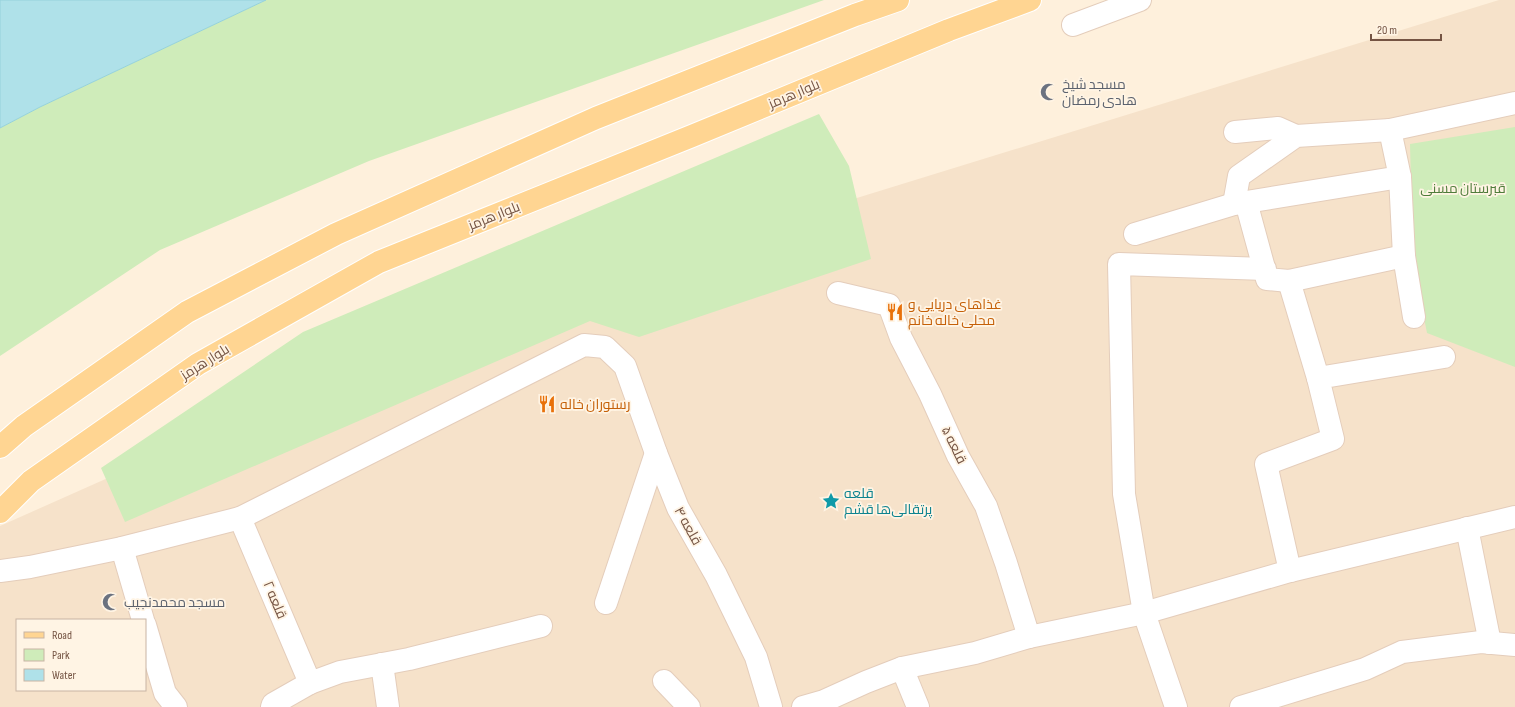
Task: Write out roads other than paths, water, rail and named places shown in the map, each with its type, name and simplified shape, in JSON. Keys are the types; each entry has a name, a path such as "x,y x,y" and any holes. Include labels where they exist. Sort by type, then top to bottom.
{"main road":[{"path":"0,447 24,426 187,312 336,234 596,118 855,15 898,0"},
{"name":"بلوار هرمز","path":"0,512 31,481 198,364 379,262 692,136 949,30 1030,0"}],"street":[{"path":"1073,25 1140,0"},
{"path":"1236,132 1278,128 1296,136 1390,130 1515,103"},
{"path":"1390,130 1400,177 1404,256 1414,317"},
{"path":"1296,136 1239,176 1240,203 1267,280 1289,281 1404,256"},
{"path":"1135,234 1240,203 1400,177"},
{"path":"1176,707 1144,613 1124,494 1119,264 1264,270"},
{"path":"1289,281 1318,378 1333,439 1266,464 1290,571"},
{"name":"قلعه ۵","path":"838,293 889,305 901,338 930,394 958,456 986,506 1006,563 1029,637"},
{"name":"قلعه ۴","path":"240,518 584,345 605,347 625,366 656,453 678,508 716,575 756,656 771,707"},
{"path":"1318,378 1444,357"},
{"path":"606,603 656,453"},
{"path":"803,707 824,702 866,682 902,668 975,653 1029,637 1144,613 1290,571 1515,517"},
{"path":"0,571 30,567 122,548 240,518"},
{"name":"قلعه ۲","path":"240,518 310,683"},
{"path":"1467,528 1490,643"},
{"path":"122,548 143,619"},
{"path":"272,707 273,704 310,683 340,672 409,659 541,626"},
{"path":"146,629 165,693 176,707"},
{"path":"1242,707 1365,669 1402,652 1482,642 1515,646"},
{"path":"382,664 388,707"},
{"path":"902,668 918,707"},
{"path":"664,681 689,707"}],"water":[{"path":"0,0 266,0 40,107 0,128"}],"place":[{"name":"مسجد شیخ هادی رمضان","path":"1049,92"},
{"name":"غذاهای دریایی و محلی خاله‌ خانم","path":"895,312"},
{"name":"رستوران خاله","path":"547,404"},
{"name":"قلعه پرتقالی‌ها قشم","path":"831,501"},
{"name":"مسجد محمدنجیب","path":"111,602"}],"park label":[{"name":"قبرستان مسنی","path":"1463,188"}]}
